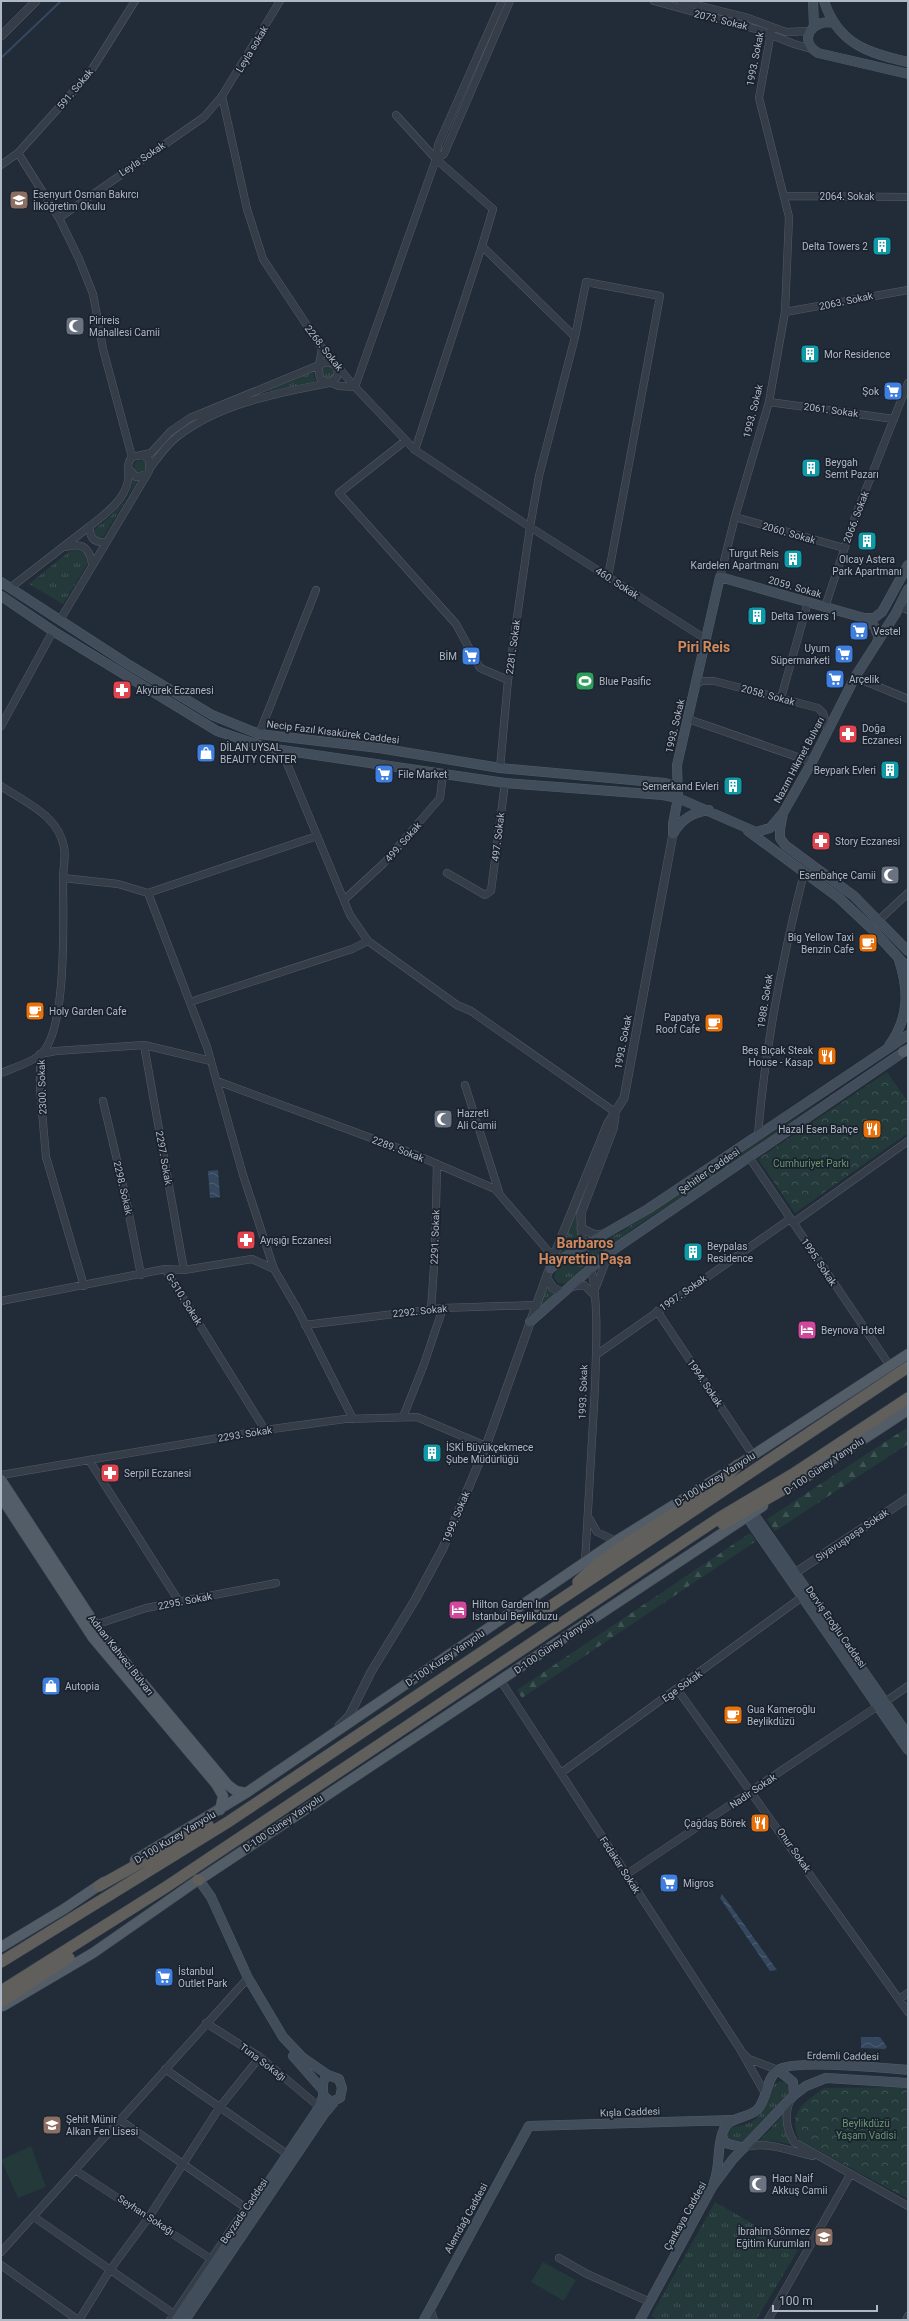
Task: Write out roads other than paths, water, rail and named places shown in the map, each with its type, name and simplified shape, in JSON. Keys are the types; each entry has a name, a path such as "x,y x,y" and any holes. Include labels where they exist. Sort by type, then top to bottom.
{"highway":[{"path":"1,1962 228,1822 908,1366"},
{"path":"1,1991 114,1921 661,1557 908,1398"},
{"path":"567,1594 589,1570 702,1494 738,1465"},
{"path":"661,1557 705,1535 812,1473"},
{"path":"99,1886 238,1809 269,1794"},
{"path":"1,2002 89,1945 114,1921"}],"main road":[{"path":"813,1 812,29 808,41 811,48 818,53 908,74"},
{"path":"824,1 834,23 858,47 883,56 908,62"},
{"path":"812,29 827,21 834,23"},
{"path":"864,618 874,618 882,612 908,565"},
{"name":"2059. Sokak","path":"720,577 864,618"},
{"name":"1993. Sokak","path":"673,834 673,824 678,798 677,765 704,638 720,577"},
{"name":"Necip Fazıl Kısakürek Caddesi","path":"1,582 126,663 212,714 259,734 379,748 500,768 665,783 678,787"},
{"name":"Nazım Hikmet Bulvarı","path":"908,589 855,677 812,762 783,813 780,829 780,838 785,845 840,884 908,951"},
{"path":"1,596 53,631 217,731 251,743 281,749 505,783 625,792 678,798 709,810 756,832 765,831 770,828 783,813"},
{"path":"864,618 878,633 879,638 876,643"},
{"path":"53,631 60,620"},
{"path":"277,737 281,749"},
{"path":"500,768 505,783"},
{"path":"673,834 677,827 691,815 699,811 709,810"},
{"path":"741,826 839,898 872,929 908,968"},
{"path":"884,1052 900,1028 906,1008 906,980 899,958"},
{"name":"Şehitler Caddesi","path":"550,1269 563,1258 648,1209 908,1035"},
{"name":"Şehitler Caddesi","path":"530,1322 609,1253 906,1050"},
{"name":"D-100 Kuzey Yanyolu","path":"1,1947 99,1886 152,1850 220,1810 616,1541 738,1465 908,1354"},
{"name":"D-100 Güney Yanyolu","path":"1,2007 93,1954 908,1410"},
{"name":"Adnan Kahveci Bulvarı","path":"1,1480 91,1628 223,1780 236,1791 246,1793"},
{"name":"Adnan Kahveci Bulvarı","path":"1,1497 91,1628 216,1784 222,1796 220,1810"},
{"name":"Derviş Eroğlu Caddesi","path":"750,1515 881,1704 908,1750"},
{"name":"Derviş Eroğlu Caddesi","path":"881,1704 908,1735"},
{"path":"200,1883 246,1979 280,2040 320,2098 334,2102"},
{"path":"184,2320 324,2114 342,2094 341,2083 335,2076 328,2075 302,2057 283,2037 246,1979"},
{"name":"Erdemli Caddesi","path":"778,2070 784,2068 821,2065 908,2070"},
{"path":"778,2070 793,2082 794,2095"},
{"name":"Kışla Caddesi","path":"529,2126 732,2120 744,2118 760,2106 766,2095 770,2080 778,2070"},
{"path":"174,2318 214,2260 320,2098 322,2083 328,2075"},
{"path":"794,2095 806,2086 826,2078 908,2083"},
{"name":"Çankaya Caddesi","path":"642,2320 650,2302 712,2187 744,2148 794,2095"},
{"path":"712,2187 718,2171 722,2136 726,2124 732,2120"},
{"name":"Alemdağ Caddesi","path":"424,2320 529,2126"},
{"path":"722,2136 725,2143 744,2148"}],"street":[{"path":"1,36 36,1"},
{"name":"591. Sokak","path":"1,165 18,153 89,74 135,1"},
{"name":"Leyla sokak","path":"222,96 280,1"},
{"path":"322,348 321,365 318,372 320,377 329,383 354,387 436,159 438,145 502,1"},
{"path":"436,159 444,154 510,1"},
{"name":"2073. Sokak","path":"654,1 771,30 786,32 812,29"},
{"name":"2073. Sokak","path":"680,1 748,18 811,48"},
{"name":"1993. Sokak","path":"720,577 735,517 769,402 785,312 789,217 785,196 758,98 771,30"},
{"name":"Leyla Sokak","path":"59,218 204,117 222,96"},
{"name":"2268. Sokak","path":"222,96 247,209 264,259 322,348 354,387 415,450 530,526"},
{"path":"396,115 436,159 494,210 415,450"},
{"path":"10,588 63,548 118,502 129,481 128,466 132,457 103,349 93,294 59,218 18,153"},
{"name":"2064. Sokak","path":"785,196 908,197"},
{"path":"482,246 575,337"},
{"name":"2281. Sokak","path":"500,768 508,680 530,526 539,476 575,337 586,282 660,296 608,577"},
{"name":"2063. Sokak","path":"785,312 908,290"},
{"path":"60,620 92,564 150,470 168,445 199,422 260,398 329,383 337,377 338,366 330,362 321,365 190,418 171,431 151,453 132,457"},
{"name":"2066. Sokak","path":"825,607 844,548 908,383"},
{"name":"2061. Sokak","path":"769,402 894,419"},
{"path":"405,441 339,493 456,624 480,668 508,680"},
{"path":"143,455 149,460 150,470"},
{"path":"128,466 130,473 136,477 143,476 150,470"},
{"name":"2060. Sokak","path":"735,517 844,548"},
{"path":"90,526 89,534 92,539 99,543 106,542"},
{"name":"460. Sokak","path":"530,526 704,638"},
{"path":"63,548 81,545 90,551 92,564"},
{"path":"259,734 316,590"},
{"path":"781,698 808,602"},
{"path":"899,606 908,610"},
{"path":"1,726 53,631"},
{"path":"855,677 908,699"},
{"name":"2058. Sokak","path":"695,685 702,681 714,681 818,708 824,713 828,730"},
{"path":"688,719 812,762"},
{"path":"281,749 350,914 368,941 457,1005 471,1011 615,1112"},
{"name":"499. Sokak","path":"345,900 384,863 440,798 443,774"},
{"name":"497. Sokak","path":"447,873 485,895 491,891 505,783"},
{"path":"1,786 49,819 58,832 64,848 59,1012 50,1040 40,1054 1,1073"},
{"name":"1993. Sokak","path":"546,1278 608,1123 624,1098 673,834"},
{"path":"62,878 118,884 148,893 317,836"},
{"name":"1988. Sokak","path":"758,1135 760,1108 783,956 804,873"},
{"path":"148,893 211,1061 243,1175 274,1270 306,1325 353,1419"},
{"path":"878,920 908,893"},
{"path":"190,1002 352,949 368,941"},
{"name":"2300. Sokak","path":"84,1286 46,1157 40,1088 40,1054 56,1051 144,1046 211,1061"},
{"name":"2297. Sokak","path":"144,1046 184,1270"},
{"name":"2289. Sokak","path":"217,1081 437,1164 499,1192 548,1251 555,1253"},
{"path":"465,1085 499,1192"},
{"name":"2298. Sokak","path":"103,1101 125,1194 141,1275"},
{"name":"1993. Sokak","path":"582,1247 581,1213 613,1129 615,1112"},
{"name":"1997. Sokak","path":"596,1355 657,1311 908,1141"},
{"name":"1995. Sokak","path":"749,1157 890,1366"},
{"name":"2291. Sokak","path":"431,1310 435,1252 437,1164"},
{"path":"581,1228 596,1234 607,1233"},
{"path":"582,1247 591,1268"},
{"path":"546,1278 553,1288 568,1290 584,1285 594,1294 609,1253"},
{"path":"165,1269 184,1270 252,1259 274,1270"},
{"name":"1993. Sokak","path":"585,1563 589,1518 596,1355 594,1294 591,1268"},
{"name":"G-510. Sokak","path":"1,1301 141,1275 165,1269 266,1430"},
{"name":"1999. Sokak","path":"328,1736 349,1716 371,1672 415,1600 443,1548 486,1446 546,1278"},
{"name":"2292. Sokak","path":"306,1325 443,1308 536,1305"},
{"path":"403,1417 424,1367 443,1308"},
{"name":"1994. Sokak","path":"657,1311 753,1455"},
{"name":"2293. Sokak","path":"1,1475 266,1430 353,1419 417,1417 486,1446"},
{"path":"89,1460 180,1603"},
{"name":"Siyavuşpaşa Sokak","path":"792,1575 908,1498"},
{"path":"589,1518 597,1532 616,1541"},
{"name":"2295. Sokak","path":"91,1628 146,1608 180,1603 276,1583"},
{"name":"Ege Sokak","path":"561,1773 805,1595"},
{"name":"Fedakar Sokak","path":"501,1681 740,2048"},
{"name":"Nadir Sokak","path":"627,1874 752,1792 908,1686"},
{"name":"Onur Sokak","path":"677,1689 908,2012"},
{"path":"1,2252 246,1979"},
{"path":"899,1999 908,1993"},
{"name":"Tuna Sokağı","path":"206,2023 260,2057 320,2098"},
{"path":"740,2048 749,2059 778,2070"},
{"path":"740,2048 766,2095"},
{"path":"1,2265 79,2320 110,2270 149,2217 219,2108 260,2057"},
{"path":"165,2068 219,2108 284,2152"},
{"path":"794,2095 787,2111 790,2135 794,2142 850,2175 908,2206"},
{"name":"Beyzade Caddesi","path":"214,2260 246,2208 320,2098"},
{"path":"120,2120 246,2208"},
{"path":"744,2148 759,2145 774,2146 818,2157"},
{"name":"Seyhan Sokağı","path":"76,2170 214,2260"},
{"path":"768,2320 850,2175"},
{"path":"34,2217 110,2270 174,2318"},
{"path":"559,2258 587,2274 650,2302"},
{"path":"430,2308 434,2320"},
{"path":"906,2320 908,2316"}],"water":[{"path":"218,1170 220,1197 210,1198 208,1171"},
{"path":"722,1894 777,1970 770,1971 720,1898"},
{"path":"861,2037 880,2037 887,2047 885,2049 861,2048"}],"waterway":[{"path":"1,58 61,1"}],"place":[{"name":"Esenyurt Osman Bakırcı İlköğretim Okulu","path":"19,200"},
{"name":"Delta Towers 2","path":"882,246"},
{"name":"Pirireis Mahallesi Camii","path":"75,326"},
{"name":"Mor Residence","path":"810,354"},
{"name":"Şok","path":"893,391"},
{"name":"Beygah Semt Pazarı","path":"811,468"},
{"name":"Olcay Astera Park Apartmanı","path":"867,541"},
{"name":"Turgut Reis Kardelen Apartmanı","path":"793,559"},
{"name":"Delta Towers 1","path":"757,616"},
{"name":"Vestel","path":"859,631"},
{"name":"Uyum Süpermarketi","path":"844,654"},
{"name":"BİM","path":"471,656"},
{"name":"Arçelik","path":"835,679"},
{"name":"Blue Pasific","path":"585,681"},
{"name":"Akyürek Eczanesi","path":"122,690"},
{"name":"Doğa Eczanesi","path":"848,734"},
{"name":"DİLAN UYSAL BEAUTY CENTER","path":"206,753"},
{"name":"Beypark Evleri","path":"890,770"},
{"name":"File Market","path":"384,774"},
{"name":"Semerkand Evleri","path":"733,786"},
{"name":"Story Eczanesi","path":"821,841"},
{"name":"Esenbahçe Camii","path":"890,875"},
{"name":"Big Yellow Taxi Benzin Cafe","path":"868,943"},
{"name":"Holy Garden Cafe","path":"35,1011"},
{"name":"Papatya Roof Cafe","path":"714,1023"},
{"name":"Beş Bıçak Steak House - Kasap","path":"827,1056"},
{"name":"Hazreti Ali Camii","path":"443,1119"},
{"name":"Hazal Esen Bahçe","path":"872,1129"},
{"name":"Ayışığı Eczanesi","path":"246,1240"},
{"name":"Beypalas Residence","path":"693,1252"},
{"name":"Beynova Hotel","path":"807,1330"},
{"name":"İSKİ Büyükçekmece Şube Müdürlüğü","path":"432,1453"},
{"name":"Serpil Eczanesi","path":"110,1473"},
{"name":"Hilton Garden Inn Istanbul Beylikduzu","path":"458,1610"},
{"name":"Autopia","path":"51,1686"},
{"name":"Gua Kameroğlu Beylikdüzü","path":"733,1715"},
{"name":"Çağdaş Börek","path":"760,1823"},
{"name":"Migros","path":"669,1883"},
{"name":"İstanbul Outlet Park","path":"164,1977"},
{"name":"Şehit Münir Alkan Fen Lisesi","path":"52,2125"},
{"name":"Hacı Naif Akkuş Camii","path":"758,2184"},
{"name":"İbrahim Sönmez Eğitim Kurumları","path":"824,2237"}],"district":[{"name":"Piri Reis","path":"704,647"},
{"name":"Barbaros Hayrettin Paşa","path":"585,1252"}],"park label":[{"name":"Cumhuriyet Parkı","path":"811,1163"},
{"name":"Beylikdüzü Yaşam Vadisi","path":"866,2128"}]}
